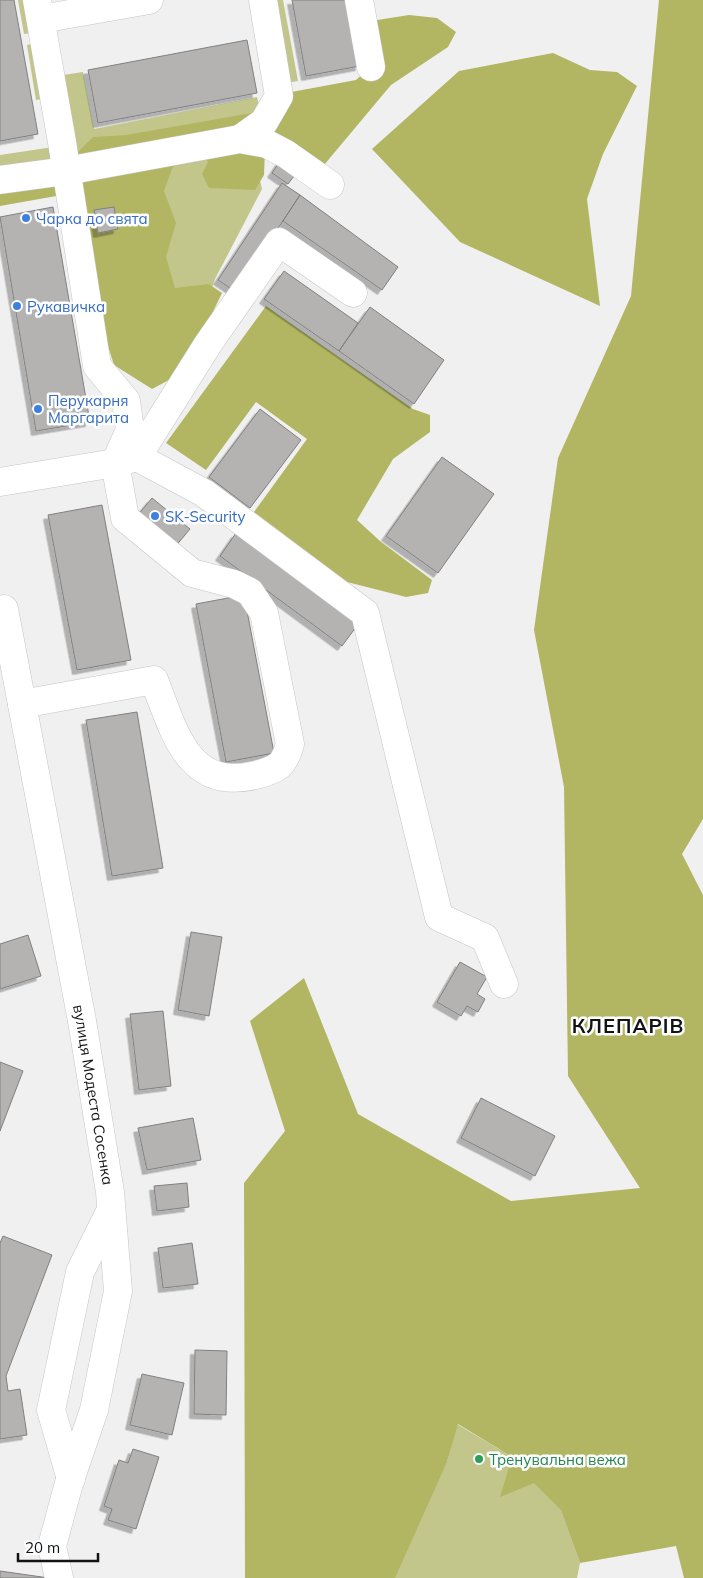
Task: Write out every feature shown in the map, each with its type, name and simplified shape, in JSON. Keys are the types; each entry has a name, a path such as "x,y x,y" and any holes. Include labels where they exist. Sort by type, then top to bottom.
{"street":[{"path":"22,704 154,680 179,744 193,762 210,773 241,779 274,770 286,760 290,744 264,613 250,592 234,584 192,573 125,518 126,460 130,430 126,401 97,366 39,9 149,0"},
{"path":"0,180 66,171 240,138 264,122 279,96 263,0"},
{"path":"359,0 371,67"},
{"path":"240,138 267,144 286,154 330,185"},
{"path":"126,460 279,242 353,294"},
{"path":"0,482 126,460 204,493 364,613 439,917 485,938 504,984"},
{"name":"вулиця Модеста Сосенка","path":"1,605 22,704 82,1021 111,1210 118,1291 94,1410 70,1479 52,1546 59,1578"},
{"path":"70,1479 50,1410 80,1272 111,1210"}],"green space":[{"path":"18,0 33,0 39,32 24,34"},
{"path":"266,0 283,0 298,81 281,84"},
{"path":"659,0 703,0 703,819 682,854 703,895 703,1578 684,1578 676,1546 580,1563 561,1510 534,1483 500,1497 512,1457 458,1424 447,1462 395,1578 245,1578 244,1183 285,1131 250,1021 304,978 358,1114 511,1201 640,1188 568,1076 564,787 534,630 558,458 631,296"},
{"path":"409,15 437,18 456,32 448,47 391,85 319,171 265,151 264,175 255,190 209,188 202,174 208,162 202,154 180,158 172,169 164,191 176,223 166,257 175,288 209,284 222,293 184,372 152,389 114,365 100,321 73,157 93,137 126,135 252,113 260,122 286,93 356,80 375,63 371,21"},
{"path":"40,42 50,98 36,100 27,45"},
{"path":"553,53 590,70 617,72 637,86 603,154 587,199 600,306 460,242 372,149 459,71"},
{"path":"83,72 94,129 257,97 259,106 252,117 81,156 75,149 63,75"},
{"path":"53,147 56,166 0,175 0,155"},
{"path":"253,148 262,189 215,279 200,322 145,341 117,175"},
{"path":"58,175 62,195 0,206 0,185"},
{"path":"266,306 413,409 430,415 430,432 393,459 357,520 380,541 432,580 428,593 406,597 347,582 254,512 307,439 256,402 206,470 166,443"},
{"path":"457,1424 512,1457 561,1509 580,1563 577,1578 386,1578 447,1462"}],"building":[{"path":"0,0 14,0 38,134 0,141"},
{"path":"292,0 347,0 360,66 306,76"},
{"path":"247,40 257,93 98,123 88,70"},
{"path":"280,161 297,172 288,184 272,173"},
{"path":"282,183 300,195 236,292 218,280"},
{"path":"300,195 398,267 382,290 283,221"},
{"path":"53,207 90,422 36,431 0,217"},
{"path":"114,207 118,229 98,233 94,210"},
{"path":"284,271 358,323 339,351 264,299"},
{"path":"370,307 444,360 414,404 339,351"},
{"path":"260,409 301,440 250,508 209,477"},
{"path":"442,457 494,494 438,573 386,536"},
{"path":"152,498 190,529 174,548 136,517"},
{"path":"102,505 131,660 77,670 48,515"},
{"path":"236,533 359,623 342,646 220,556"},
{"path":"244,595 274,753 226,762 196,604"},
{"path":"137,712 163,868 112,876 86,720"},
{"path":"191,932 222,937 209,1016 178,1010"},
{"path":"28,935 41,976 0,989 0,944"},
{"path":"460,962 487,977 477,994 485,999 478,1012 467,1006 461,1016 437,1002"},
{"path":"163,1011 171,1086 139,1090 130,1014"},
{"path":"0,1062 23,1071 0,1131"},
{"path":"481,1098 555,1136 535,1176 461,1138"},
{"path":"193,1118 201,1160 147,1170 138,1128"},
{"path":"187,1183 189,1207 157,1211 154,1186"},
{"path":"3,1236 52,1255 6,1376 8,1391 20,1389 27,1435 0,1439 0,1243"},
{"path":"192,1243 198,1284 163,1288 158,1248"},
{"path":"195,1350 227,1351 226,1415 194,1414"},
{"path":"142,1374 184,1383 172,1435 130,1425"},
{"path":"133,1449 159,1457 136,1529 108,1520 112,1509 104,1506 119,1460 128,1463"},
{"path":"0,1571 49,1578 0,1578"}],"place":[{"name":"Чарка до свята","path":"26,218"},
{"name":"Рукавичка","path":"17,306"},
{"name":"Перукарня Маргарита","path":"38,409"},
{"name":"SK-Security","path":"155,516"},
{"name":"Тренувальна вежа","path":"479,1459"}],"district":[{"name":"КЛЕПАРІВ","path":"628,1025"}]}
